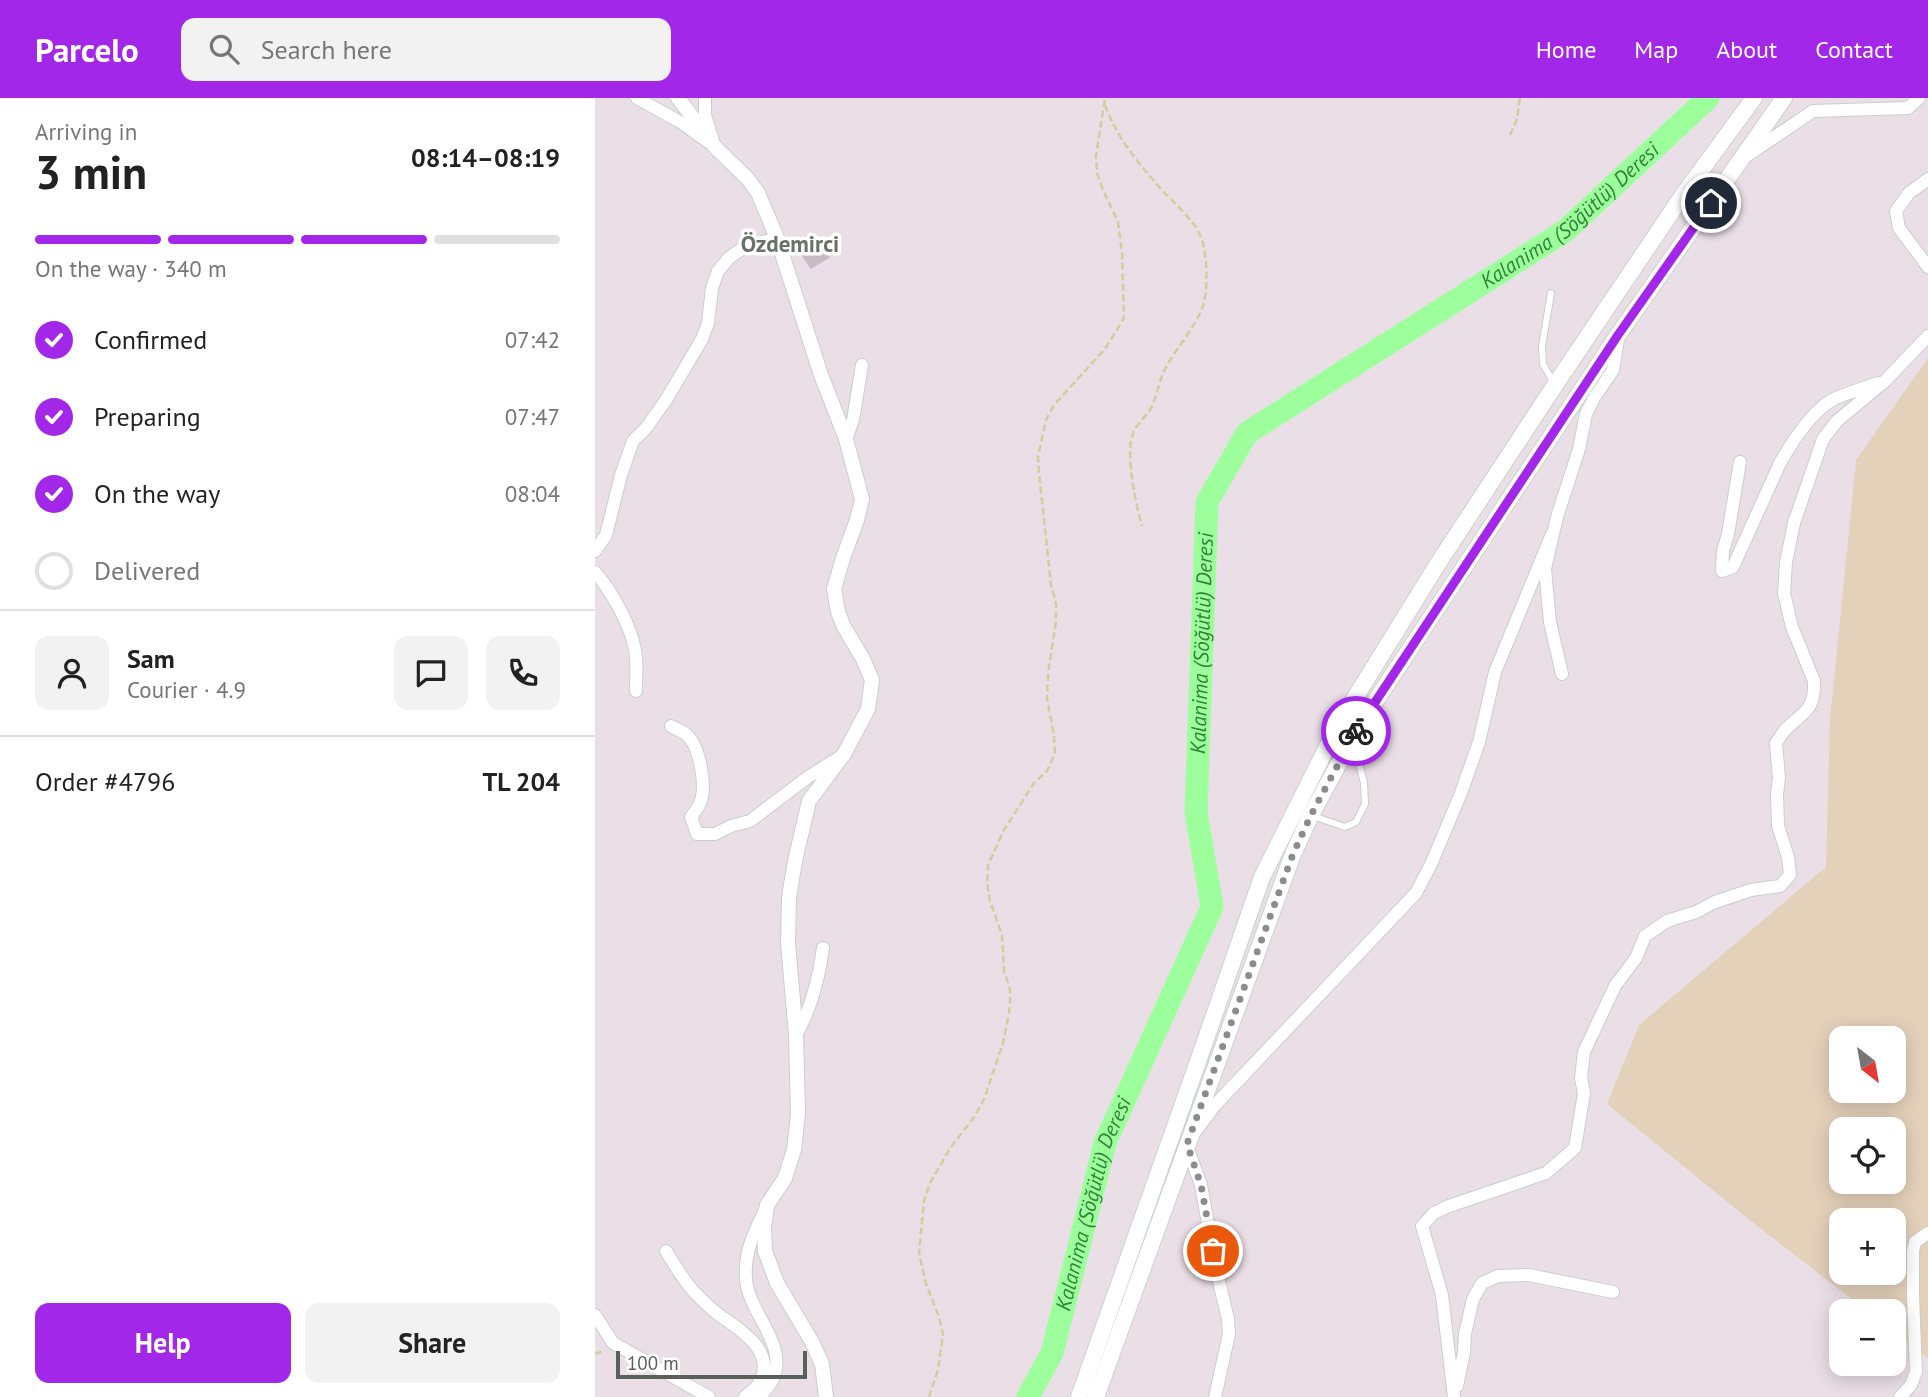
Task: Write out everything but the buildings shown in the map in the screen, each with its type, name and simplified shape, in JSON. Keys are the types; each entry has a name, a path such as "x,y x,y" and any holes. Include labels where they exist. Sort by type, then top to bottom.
{"main road":[{"path":"1079,1397 1262,877 1337,727 1437,565 1555,385 1683,195 1753,98"},
{"path":"1096,1397 1293,854 1311,815 1359,726 1618,335 1784,98"}],"street":[{"path":"637,98 682,123 716,148 748,179 758,193 777,238 821,375 846,439 862,499 834,589 844,627 873,680 868,709 844,754 809,801 795,861 789,897 788,943 796,1035 798,1113 794,1150 785,1178 767,1206 748,1245 746,1281 751,1298 773,1342 776,1362 772,1380 762,1395 745,1397"},
{"path":"678,98 716,148"},
{"path":"705,98 705,116 716,148"},
{"path":"1742,158 1813,111 1908,108 1919,98"},
{"path":"1928,179 1909,193 1896,211 1899,228 1928,267"},
{"path":"595,551 605,535 633,441 656,415 702,339 708,323 712,288 718,271 729,258 743,248 777,238"},
{"path":"1562,674 1550,622 1545,569 1561,500 1579,449 1586,414 1613,370 1618,335"},
{"path":"1454,1397 1442,1295 1422,1226 1434,1213 1449,1206 1546,1173 1575,1149 1584,1093 1581,1078 1584,1052 1615,986 1636,958 1646,936 1667,921 1696,912 1715,902 1751,890 1780,886 1790,875 1788,857 1778,827 1779,778 1776,743 1804,714 1811,704 1814,690 1814,681 1792,627 1784,593 1786,562 1794,523 1823,439 1837,421 1885,381 1928,336"},
{"path":"846,439 855,411 862,365"},
{"path":"1740,462 1723,551 1722,570 1733,567 1780,463 1809,421 1835,398 1885,381"},
{"path":"1215,1397 1229,1334 1228,1319 1201,1185 1187,1144 1216,1104 1421,886 1447,829 1479,742 1495,672 1552,534"},
{"path":"595,572 617,605 631,638 636,655 636,691"},
{"path":"671,726 688,736 701,769 703,785 700,803 691,817 697,834 715,834 750,821 808,777 844,754"},
{"path":"796,1035 811,1002 823,948"},
{"path":"767,1206 765,1251 777,1283 822,1364 826,1397"},
{"path":"1899,1397 1911,1385 1916,1372 1913,1251 1915,1242 1928,1233"},
{"path":"666,1251 684,1281 695,1293 722,1317 737,1326 761,1351 763,1369 757,1385 745,1397"},
{"path":"1454,1397 1473,1299 1482,1283 1498,1276 1529,1275 1613,1292"},
{"path":"595,1315 613,1343 709,1397"}],"lane":[{"path":"1551,293 1542,346 1543,364 1555,385"},
{"path":"1311,815 1345,827 1356,822 1365,804 1364,783 1359,764 1359,726"}],"path":[{"path":"1510,135 1517,119 1520,98"},
{"path":"1105,100 1118,135 1150,176 1200,231 1204,248 1203,306 1164,371 1152,407 1139,422 1132,437 1134,489 1142,526"},
{"path":"929,1397 940,1360 943,1334 919,1253 924,1201 930,1183 984,1098 1003,1044 1010,1006 1002,935 990,901 987,883 988,865 1004,830 1034,783 1047,771 1055,753 1047,698 1056,603 1051,585 1039,473 1041,438 1045,420 1054,405 1105,349 1124,318 1118,222 1097,173 1096,156 1105,100"}],"shaded area":[{"path":"1928,358 1928,1358 1906,1341 1906,1299 1852,1299 1833,1285 1906,1285 1906,1208 1829,1208 1829,1282 1607,1104 1639,1025 1826,867 1830,719 1856,460"}],"waterway":[{"name":"Kalanima (Söğütlü) Deresi","path":"1028,1397 1052,1353 1105,1143 1212,907 1196,812 1207,502 1247,433 1565,231 1708,98"}],"way so far":[{"path":"1213,1251 1201,1185 1187,1144 1293,854 1356,731"}],"district":[{"name":"Özdemirci","path":"790,244"}],"route":[{"path":"1356,731 1618,335 1711,203"}]}
